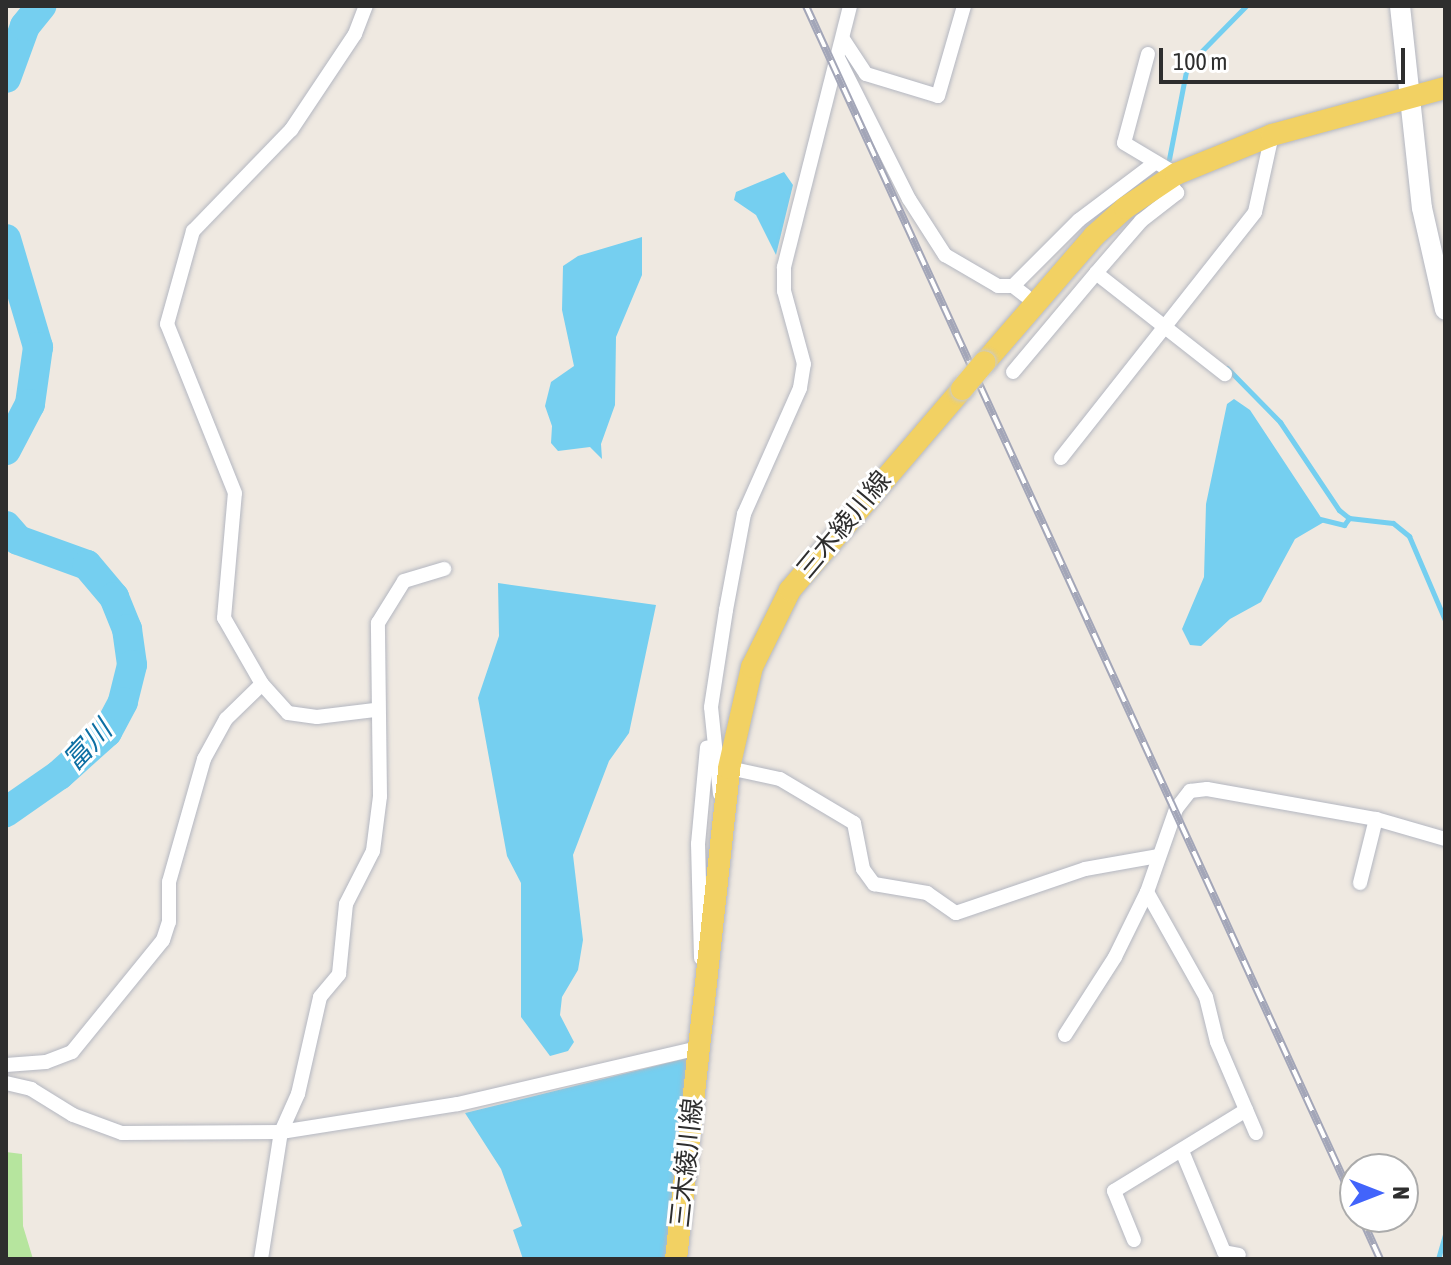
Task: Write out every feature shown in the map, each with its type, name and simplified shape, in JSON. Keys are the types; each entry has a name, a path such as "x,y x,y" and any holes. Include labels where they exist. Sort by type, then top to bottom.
{"main road":[{"path":"1400,6 1425,232 1445,309"},
{"name":"三木綾川線","path":"676,1259 723,816 737,721 764,635 790,590 1094,236 1166,172 1272,135 1445,88"}],"street":[{"path":"366,6 355,34 291,130 193,231 167,324 235,493 224,618 262,684 288,713 317,717 375,710"},
{"path":"704,1001 698,844 711,707 744,514 800,388 804,364 784,291 784,267 850,6"},
{"path":"843,39 866,74 938,96 964,6"},
{"path":"1013,372 1053,314 1096,273 1141,221 1177,193 1166,172 1124,143 1148,54"},
{"path":"838,58 909,199 945,255 998,286 1013,286 1026,296"},
{"path":"1061,458 1162,326 1255,212 1272,135"},
{"path":"1013,286 1079,220 1166,172"},
{"path":"1096,273 1225,374"},
{"path":"261,1259 281,1132 298,1094 320,997 339,974 346,904 373,851 380,796 375,710 378,623 389,599 404,581 444,569"},
{"path":"6,1065 46,1062 72,1052 163,940 169,922 169,882 204,759 226,719 262,684"},
{"path":"711,707 719,717 737,721"},
{"path":"711,707 723,816"},
{"path":"729,768 780,779 854,823 863,869 874,884 927,893 956,913 1085,869 1159,856"},
{"path":"1065,1035 1115,957 1147,892 1184,794 1197,788 1376,819 1445,839"},
{"path":"1360,883 1376,819"},
{"path":"1147,892 1206,997 1217,1042 1256,1133"},
{"path":"6,1083 31,1089 73,1115 122,1133 281,1132 458,1104 699,1048"},
{"path":"1134,1240 1114,1191 1246,1110"},
{"path":"1182,1151 1224,1252 1239,1255"}],"green space":[{"path":"6,1152 22,1154 23,1226 33,1259 6,1259"}],"water":[{"path":"784,172 793,185 776,255 756,215 734,200 736,192"},
{"path":"642,237 642,275 616,337 615,405 601,444 602,459 590,447 558,451 551,443 552,426 545,406 551,382 574,366 562,310 563,266 578,256"},
{"path":"1234,399 1250,410 1324,522 1295,539 1261,602 1230,619 1201,646 1190,645 1182,629 1204,577 1206,504 1227,404"},
{"path":"498,583 656,605 629,733 609,761 573,855 583,940 578,970 562,997 560,1015 574,1042 568,1051 550,1056 521,1017 521,883 507,856 478,698 499,636"},
{"path":"688,1058 666,1259 523,1259 513,1230 522,1226 501,1169 465,1113"}],"waterway":[{"name":"富川","path":"6,78 25,26 41,6"},
{"path":"1169,159 1187,66 1246,6"},
{"name":"富川","path":"6,239 38,347 30,404 6,450"},
{"path":"1227,368 1280,422 1339,510 1349,518 1393,523 1409,536 1445,620"},
{"path":"1320,519 1344,525 1349,518"},
{"name":"富川","path":"6,526 18,540 87,565 114,597 127,629 132,665 123,702 107,732 59,775 6,812"},
{"path":"1445,1058 1445,1093"},
{"path":"1438,1259 1445,1235"}],"railway":[{"path":"806,6 1339,1169"},
{"path":"1368,1233 1380,1259"}]}
